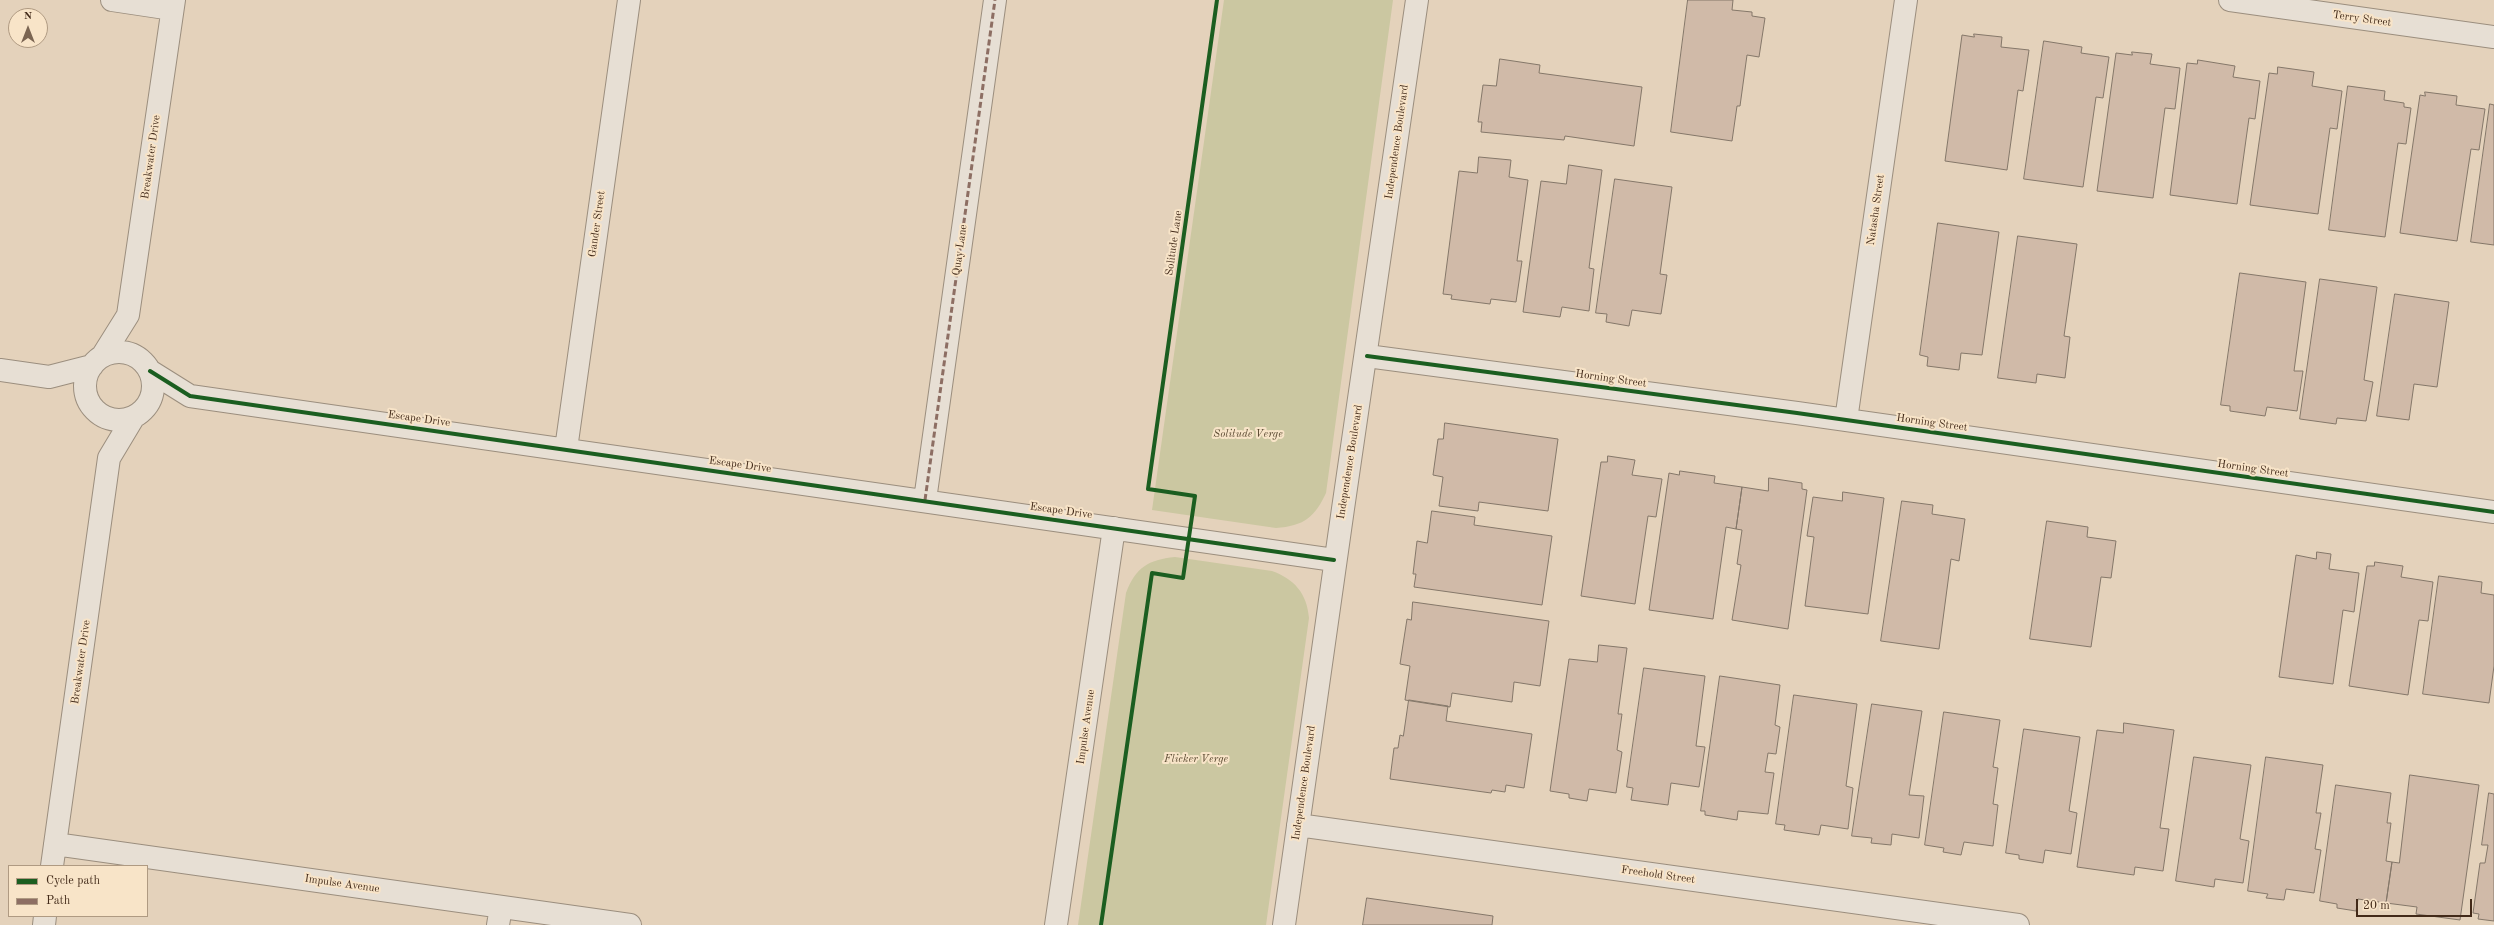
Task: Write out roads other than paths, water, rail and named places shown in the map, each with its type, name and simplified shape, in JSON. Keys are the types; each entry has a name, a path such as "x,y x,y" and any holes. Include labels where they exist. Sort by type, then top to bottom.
{"street":[{"path":"112,0 173,4"},
{"name":"Gander Street","path":"566,449 629,0"},
{"name":"Quay Lane","path":"925,500 994,0"},
{"name":"Independence Boulevard","path":"1284,925 1334,560 1367,356 1417,0"},
{"name":"Natasha Street","path":"1846,420 1906,0"},
{"name":"Terry Street","path":"2230,0 2494,37"},
{"name":"Breakwater Drive","path":"147,367 133,337 128,315 173,4"},
{"name":"Breakwater Drive","path":"97,361 128,315"},
{"path":"0,370 49,377 70,387 112,420 122,421 137,415 153,394 153,382 147,367 134,355 123,352 49,377"},
{"name":"Horning Street","path":"1367,356 1846,420 2494,512"},
{"path":"91,405 85,380 97,361"},
{"name":"Escape Drive","path":"147,367 190,396 925,500 1334,560"},
{"name":"Escape Drive","path":"137,415 190,396"},
{"name":"Breakwater Drive","path":"91,405 109,458"},
{"name":"Breakwater Drive","path":"52,865 109,458 137,415"},
{"name":"Impulse Avenue","path":"1056,925 1114,528"},
{"name":"Freehold Street","path":"1298,825 2018,925"},
{"name":"Impulse Avenue","path":"55,844 499,916 630,925"}],"park label":[{"name":"Solitude Verge","path":"1248,434"},
{"name":"Flicker Verge","path":"1196,759"}]}
